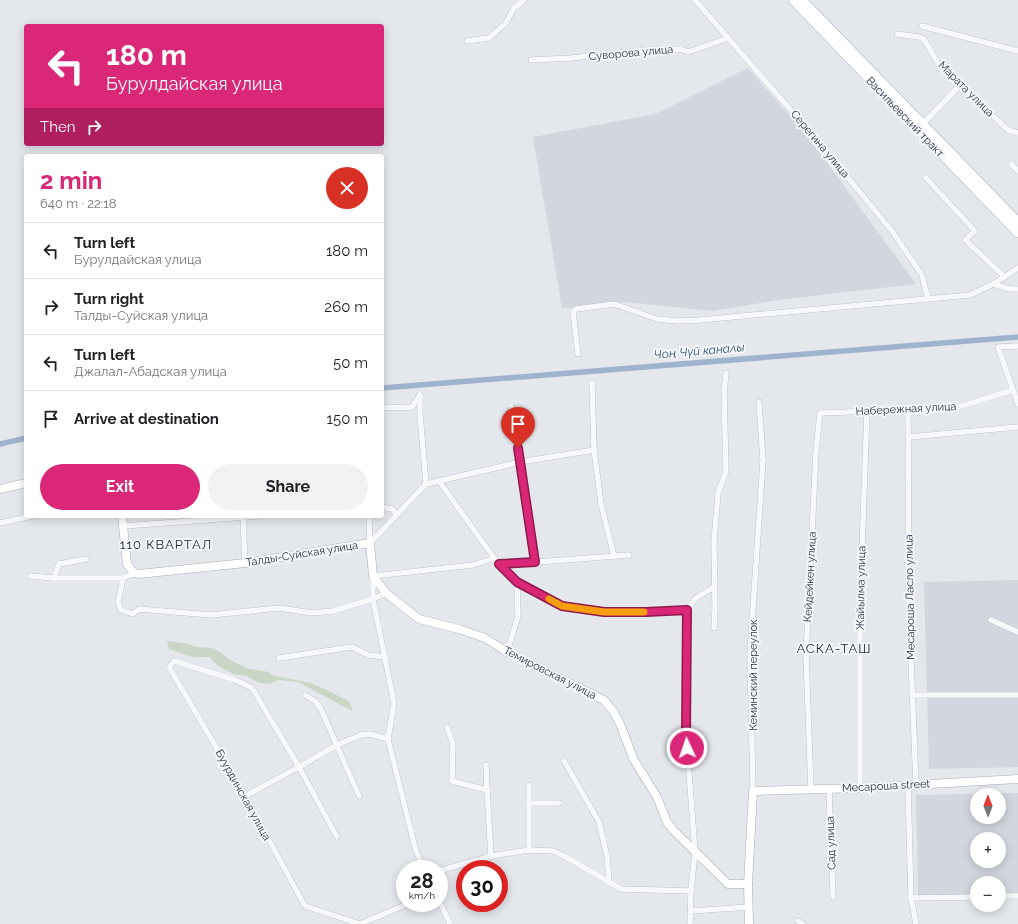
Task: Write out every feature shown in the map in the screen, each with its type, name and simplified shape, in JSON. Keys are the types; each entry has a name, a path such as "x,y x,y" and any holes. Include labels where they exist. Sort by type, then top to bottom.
{"main road":[{"name":"Васильевский тракт","path":"792,0 1018,233"},
{"name":"Васильевский тракт","path":"802,0 1018,222"}],"street":[{"path":"467,41 490,38 506,22 514,8 524,0"},
{"name":"Серегина улица","path":"695,0 816,139 892,231 922,275 928,299"},
{"path":"922,26 1018,51"},
{"name":"Марата улица","path":"897,34 917,36 924,39 938,63 1008,130 1018,133"},
{"name":"Суворова улица","path":"530,60 571,58 647,50 681,49 688,52 728,38"},
{"path":"923,124 960,85"},
{"path":"1011,164 1018,171"},
{"path":"926,178 975,231 966,240 1005,277"},
{"path":"578,354 574,312 576,309 614,304 657,318 678,321 928,299 970,295 993,284 1018,268"},
{"path":"993,284 1010,289 1018,289"},
{"path":"1018,346 998,347 1018,404"},
{"path":"714,628 714,542 718,493 726,472 724,391 726,373"},
{"path":"592,383 594,450 601,504 614,556"},
{"name":"Набережная улица","path":"820,413 955,408 1013,390"},
{"path":"384,408 412,407 420,395 420,414 426,484 520,462 594,450"},
{"name":"Кеминский переулок","path":"749,924 748,884 753,791 750,653 763,460 759,402"},
{"path":"511,406 535,562"},
{"name":"Месароша Ласло улица","path":"908,410 909,610 912,695 911,898 916,924"},
{"name":"Жайылма улица","path":"860,788 860,606 867,411"},
{"name":"Кейдейкен улица","path":"811,789 806,655 816,452 820,413"},
{"path":"908,437 1018,427"},
{"path":"439,481 499,564 517,582 562,606 604,612 687,610"},
{"path":"0,489 24,483"},
{"name":"Талды-Суйская улица","path":"30,576 54,578 123,578 134,573 139,574 246,563 370,543 426,484"},
{"path":"384,507 392,509 397,515"},
{"path":"0,523 24,518"},
{"path":"122,518 128,564 134,573"},
{"path":"123,526 179,519 202,518"},
{"path":"243,518 246,563"},
{"path":"368,518 373,576 373,599 394,703 388,739 416,851 420,860"},
{"path":"499,564 629,555"},
{"path":"373,576 473,565 495,558"},
{"path":"54,578 59,564 86,559"},
{"name":"Темировская улица","path":"373,576 386,592 419,619 459,629 485,638 507,652 604,700 620,724 634,760 656,797 672,830 728,884 748,884"},
{"path":"123,578 118,603 121,610 133,614 139,610 211,615 279,608 312,612 333,611 373,599 386,592"},
{"path":"507,652 518,616 517,582"},
{"path":"690,924 691,891 695,852 686,733 687,610 696,598 714,587"},
{"path":"991,620 1018,632"},
{"path":"279,658 352,646 368,655 385,657"},
{"name":"Буурдинская улица","path":"299,768 252,688 235,680 174,661 169,667 245,796 305,906 360,924 396,909"},
{"path":"305,695 315,701 321,709 359,796"},
{"path":"912,695 1018,695"},
{"path":"447,726 453,744 452,781 486,790"},
{"path":"245,796 299,768 337,745 361,735 370,734 388,739"},
{"path":"564,761 599,822 607,856 609,882"},
{"path":"486,765 486,790 491,856"},
{"path":"299,768 337,837"},
{"name":"Месароша street","path":"753,791 860,788 1018,779"},
{"path":"529,785 529,850"},
{"name":"Сад улица","path":"829,789 833,897"},
{"path":"529,803 559,803"},
{"path":"448,868 491,856 529,850 553,851 621,889 691,891"},
{"path":"1006,896 1018,896"},
{"path":"911,898 970,897"},
{"path":"691,911 749,907"},
{"path":"444,912 450,924"}],"shaded area":[{"path":"748,68 806,134 916,284 778,300 713,311 625,302 577,308 562,308 533,137 655,114"},
{"path":"1018,580 1018,767 929,769 924,582"},
{"path":"1006,793 1018,793 1018,894 1006,894 1006,876 970,876 970,894 918,896 916,795 970,794 970,824 1006,824"}],"green space":[{"path":"167,641 184,643 197,647 212,648 230,660 249,669 269,672 271,675 310,683 350,702 352,711 298,682 278,680 270,684 260,683 246,676 233,674 218,666 210,657 192,657 169,649"}],"waterway":[{"name":"Чоң Чүй каналы","path":"384,388 1018,337"},
{"name":"Чоң Чүй каналы","path":"0,444 24,438"}],"slow traffic":[{"path":"549,599 562,606 604,612 644,612"}],"district":[{"name":"110 КВАРТАЛ","path":"166,544"},
{"name":"АСКА-ТАШ","path":"834,648"}],"route":[{"path":"518,448 535,562 499,564 517,582 562,606 604,612 687,610 687,748"}]}
